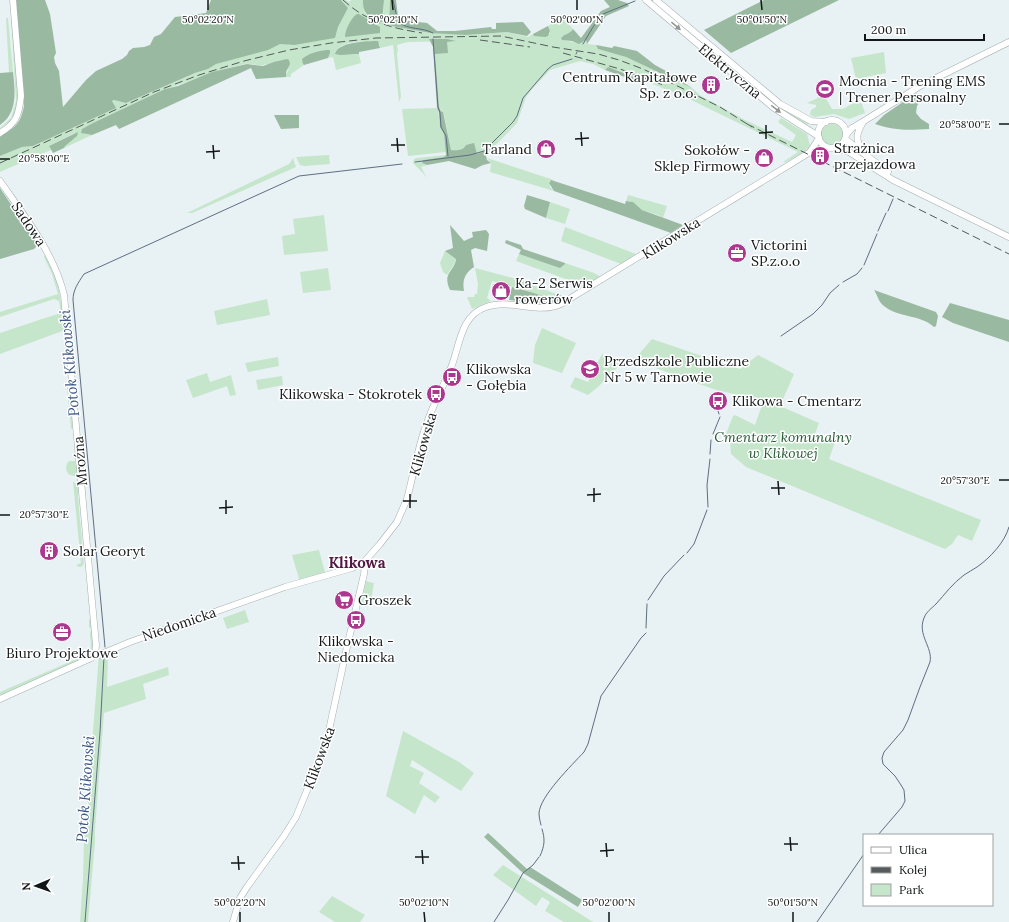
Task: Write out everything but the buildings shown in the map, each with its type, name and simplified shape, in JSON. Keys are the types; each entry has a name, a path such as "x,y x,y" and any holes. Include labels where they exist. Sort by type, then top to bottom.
{"street":[{"path":"0,133 8,128 16,119 21,96 13,0"},
{"name":"Elektryczna","path":"646,0 774,108 819,137"},
{"name":"Elektryczna","path":"656,0 780,104 811,121 826,122"},
{"path":"836,148 843,143 845,137 852,128 934,78 1009,42"},
{"path":"864,121 851,124 841,124 834,121 826,122 820,128 819,137 822,143 828,148 836,148 850,152 884,174 912,189 1009,237"},
{"path":"864,121 858,129 857,138 859,146 868,157"},
{"path":"841,124 844,128 845,137 878,166 912,189"},
{"name":"Klikowska","path":"810,152 819,137"},
{"name":"Klikowska","path":"233,922 240,898 296,817 326,744 364,574 364,562 371,556 403,512 408,499 428,420 451,369 463,328 473,315 481,309 496,305 502,304 541,308 556,307 810,152 828,148"},
{"name":"Sadowa","path":"0,181 48,253 56,268"},
{"name":"Mroźna","path":"56,268 65,305 96,645 95,655"},
{"name":"Niedomicka","path":"0,699 86,661 95,655 99,655 130,642 285,587 352,568 364,562"}],"green space":[{"path":"16,0 45,0 50,14 56,53 54,57 59,71 63,107 86,80 96,71 122,59 133,48 150,45 154,37 161,34 175,17 206,13 211,0 341,0 348,8 338,27 335,38 294,45 280,44 268,50 216,64 208,69 195,73 126,103 114,100 112,101 116,108 33,146 22,147 0,156 0,137 19,122 24,106"},
{"path":"341,0 346,0 349,2 351,0 363,0 367,15 383,18 384,0 390,0 389,24 466,35 507,32 528,37 533,34 534,36 550,34 548,26 563,18 573,29 570,33 561,37 562,40 577,42 586,40 587,44 596,45 598,49 626,57 692,88 701,96 745,120 792,142 796,135 778,122 781,118 807,134 810,146 805,151 786,162 783,162 798,152 683,96 617,70 605,70 593,64 580,61 550,70 526,97 517,123 491,150 489,149 486,152 477,154 476,151 465,147 460,150 451,150 445,119 443,112 439,107 435,54 447,42 456,41 408,42 397,45 401,97 399,102 393,45 380,48 380,45 375,41 353,42 342,46 335,53 354,55 359,54 361,63 336,70 333,57 328,58 330,53 329,50 303,64 304,65 291,74 291,77 286,77 285,75 289,69 266,64 245,64 224,69 165,89 82,129 84,134 92,135 64,148 75,133 49,146 51,150 0,172 0,156 22,147 33,146 115,108 112,101 114,100 126,103 195,73 208,69 216,64 280,44 285,43 289,45 335,38 338,27 348,8"},
{"path":"363,0 384,0 382,22 370,17 365,12"},
{"path":"390,0 396,0 398,17 400,20 427,23 437,31 455,31 491,27 492,29 496,29 496,23 523,22 531,32 527,36 507,32 466,35 431,33 392,26 389,24"},
{"path":"604,0 618,0 627,3 629,6 606,16 587,44 586,40 579,44 572,41 562,40 562,37 573,29 581,38 601,11 610,7"},
{"path":"650,0 653,0 773,102 809,123 808,125 778,108"},
{"path":"764,0 839,0 731,53 704,30"},
{"path":"357,14 380,27 380,33 345,37 349,24"},
{"path":"11,17 18,88 17,104 15,114 10,121 0,129 11,118 16,101"},
{"path":"6,18 8,18 13,72 9,72"},
{"path":"548,26 550,31 548,36 534,36 533,34"},
{"path":"429,39 447,39 456,41 447,42 448,53 435,54 439,107 443,112 451,150 460,150 466,145 474,143 477,154 490,149 486,156 487,160 491,163 475,169 449,161 427,165 422,163 423,160 444,157 446,155 444,134 440,127 439,112 437,108 433,47"},
{"path":"378,41 380,48 359,52 359,54 335,54 341,47 353,43"},
{"path":"596,45 612,48 614,46 637,51 655,65 692,88 626,57 598,49"},
{"path":"330,50 328,58 304,65 303,64 302,59 308,55"},
{"path":"884,52 886,73 856,79 851,58"},
{"path":"287,59 289,60 290,64 286,72 286,77 256,79 251,68 119,129 116,125 92,135 81,133 82,129 93,123 165,89 178,86 212,72 247,64 263,66"},
{"path":"608,67 637,78 636,81 605,70"},
{"path":"13,72 15,94 13,108 6,120 0,125 0,73"},
{"path":"916,93 921,99 917,106 916,113 921,119 929,124 929,129 896,129 875,124 884,115"},
{"path":"824,95 832,109 843,109 857,101 862,104 865,113 849,119 834,114 815,117 810,115 811,110 816,107 816,105 807,103"},
{"path":"438,108 440,127 444,134 446,152 408,156 402,109"},
{"path":"274,115 299,115 299,128 281,129"},
{"path":"832,124 840,127 843,135 840,143 832,146 824,143 821,135 824,127"},
{"path":"78,132 77,136 64,148 53,153 49,146"},
{"path":"329,155 330,164 304,166 300,165 296,157"},
{"path":"446,155 444,157 422,160 423,164 427,165 421,167 427,178 413,163 414,159 417,158"},
{"path":"293,158 296,167 192,213 187,213 289,164"},
{"path":"487,158 554,180 549,181 550,187 554,191 490,172 491,163"},
{"path":"551,180 625,204 626,201 633,202 642,210 683,225 671,233 554,191 549,183"},
{"path":"0,188 38,245 34,249 0,259"},
{"path":"527,195 550,202 546,218 525,209 524,206"},
{"path":"628,195 667,206 663,218 642,210 630,201 626,201"},
{"path":"550,202 570,209 565,224 546,218"},
{"path":"324,215 328,251 284,255 282,236 295,234 293,219"},
{"path":"450,225 464,241 473,237 472,232 486,230 489,234 487,251 475,248 471,250 474,267 465,277 463,283 464,291 450,290 447,281 448,274 456,261 456,259 445,251 453,248"},
{"path":"565,227 636,254 621,264 561,241"},
{"path":"506,240 521,245 523,249 565,264 560,268 519,254 521,250 505,243"},
{"path":"445,251 456,259 447,275 443,272 440,263"},
{"path":"519,254 537,260 565,263 601,277 585,286 516,261"},
{"path":"45,255 57,281 63,307 65,330 0,354 0,333 61,313 59,301 54,299 0,317 0,312 58,294 52,274 44,257"},
{"path":"328,268 331,290 303,293 300,272"},
{"path":"475,268 517,279 559,295 554,301 534,293 492,281 487,298 491,301 472,309 467,297 474,297 475,294 477,294 478,284"},
{"path":"512,287 554,300 559,295 566,297 548,304 509,300"},
{"path":"874,290 936,312 938,316 936,326 934,327 922,320 890,310 881,303"},
{"path":"267,299 270,315 217,325 214,311"},
{"path":"950,303 1009,320 1009,342 953,323 942,317"},
{"path":"542,328 576,343 562,373 533,363 535,345"},
{"name":"Cmentarz komunalny w Klikowej","path":"652,339 740,369 758,355 794,374 780,406 819,423 815,434 835,442 829,459 981,520 972,541 958,535 952,544 945,549 746,467 731,454 730,440 726,434 733,416 735,415 755,425 762,401 713,389 634,360"},
{"path":"602,354 620,365 588,395 570,387 575,377 588,382"},
{"path":"278,357 279,366 248,372 245,363"},
{"path":"207,373 210,382 231,375 236,395 230,396 227,386 193,398 186,380"},
{"path":"282,376 283,385 258,390 256,380"},
{"path":"67,386 71,389 73,428 71,429"},
{"path":"69,461 75,461 77,463 78,473 75,476 68,474 66,470"},
{"path":"73,482 79,486 78,497 84,564 81,567 76,565 81,563"},
{"path":"319,550 326,576 300,582 292,555"},
{"path":"366,581 374,583 370,606 361,605"},
{"path":"245,610 249,622 227,629 223,618"},
{"path":"89,619 92,620 94,643 89,656 0,696 0,692 88,654 91,648 91,629 89,627"},
{"path":"101,650 106,657 108,657 107,687 168,667 169,675 143,684 146,699 104,713 88,922 80,922 84,839 87,823 99,655 95,655"},
{"path":"403,731 459,762 474,773 461,791 412,760 410,766 424,773 419,783 440,797 435,803 424,795 415,814 386,796"},
{"path":"488,833 527,869 530,867 582,900 578,907 523,873 484,837"},
{"path":"503,865 593,922 564,922 545,911 550,902 542,897 536,906 493,875"},
{"path":"332,896 365,915 360,922 335,922 319,912"}],"waterway":[{"name":"Potok Klikowski","path":"393,0 398,22 402,25 433,33"},
{"name":"Potok Klikowski","path":"583,44 603,14 635,1"},
{"name":"Potok Klikowski","path":"433,39 438,107 441,127 446,136 448,156"},
{"name":"Potok Klikowski","path":"415,162 470,155 484,151 513,122 517,116 523,98 548,69 553,65 572,59"},
{"name":"Potok Klikowski","path":"105,647 73,300 75,290 80,280 84,274 299,176 402,164"},
{"path":"888,211 893,199"},
{"path":"878,231 886,213"},
{"path":"864,265 877,234"},
{"path":"843,282 857,274 862,268"},
{"path":"781,336 813,314 822,305 830,293 839,285"},
{"path":"713,395 719,414"},
{"path":"713,434 720,417"},
{"path":"710,454 711,440"},
{"path":"708,507 707,485 710,459"},
{"path":"687,553 694,544 707,510"},
{"path":"879,834 902,807 905,801 904,790 895,776 883,764 882,758 884,752 903,730 930,662 929,651 922,630 924,618 956,582 992,554 1001,544 1009,527"},
{"path":"648,600 664,576 684,555"},
{"path":"646,628 647,604"},
{"path":"541,825 539,813 545,798 557,781 584,752 588,744 601,696 646,633"},
{"name":"Potok Klikowski","path":"85,922 100,732 104,657"},
{"path":"540,856 544,842 542,829"},
{"path":"817,922 863,855"},
{"path":"494,922 523,873 533,865 539,857"}],"railway":[{"path":"343,0 352,8 370,19 400,29 422,33"},
{"path":"0,163 154,92 199,75 244,61 289,50 376,38 501,36 553,47 598,54 643,69 720,107 752,127"},
{"path":"480,40 530,47"},
{"path":"563,53 620,69 666,86"},
{"path":"747,124 1009,254"}],"place":[{"name":"Centrum Kapitałowe Sp. z o.o.","path":"711,85"},
{"name":"Mocnia - Trening EMS | Trener Personalny","path":"825,89"},
{"name":"Tarland","path":"546,149"},
{"name":"Strażnica przejazdowa","path":"820,156"},
{"name":"Sokołów - Sklep Firmowy","path":"764,158"},
{"name":"Victorini SP.z.o.o","path":"737,253"},
{"name":"Ka-2 Serwis rowerów","path":"501,291"},
{"name":"Przedszkole Publiczne Nr 5 w Tarnowie","path":"590,369"},
{"name":"Klikowska - Gołębia","path":"452,377"},
{"name":"Klikowska - Stokrotek","path":"436,394"},
{"name":"Klikowa - Cmentarz","path":"718,401"},
{"name":"Solar Georyt","path":"49,551"},
{"name":"Groszek","path":"344,600"},
{"name":"Klikowska - Niedomicka","path":"356,620"},
{"name":"Biuro Projektowe","path":"62,632"}],"district":[{"name":"Klikowa","path":"357,562"}]}
